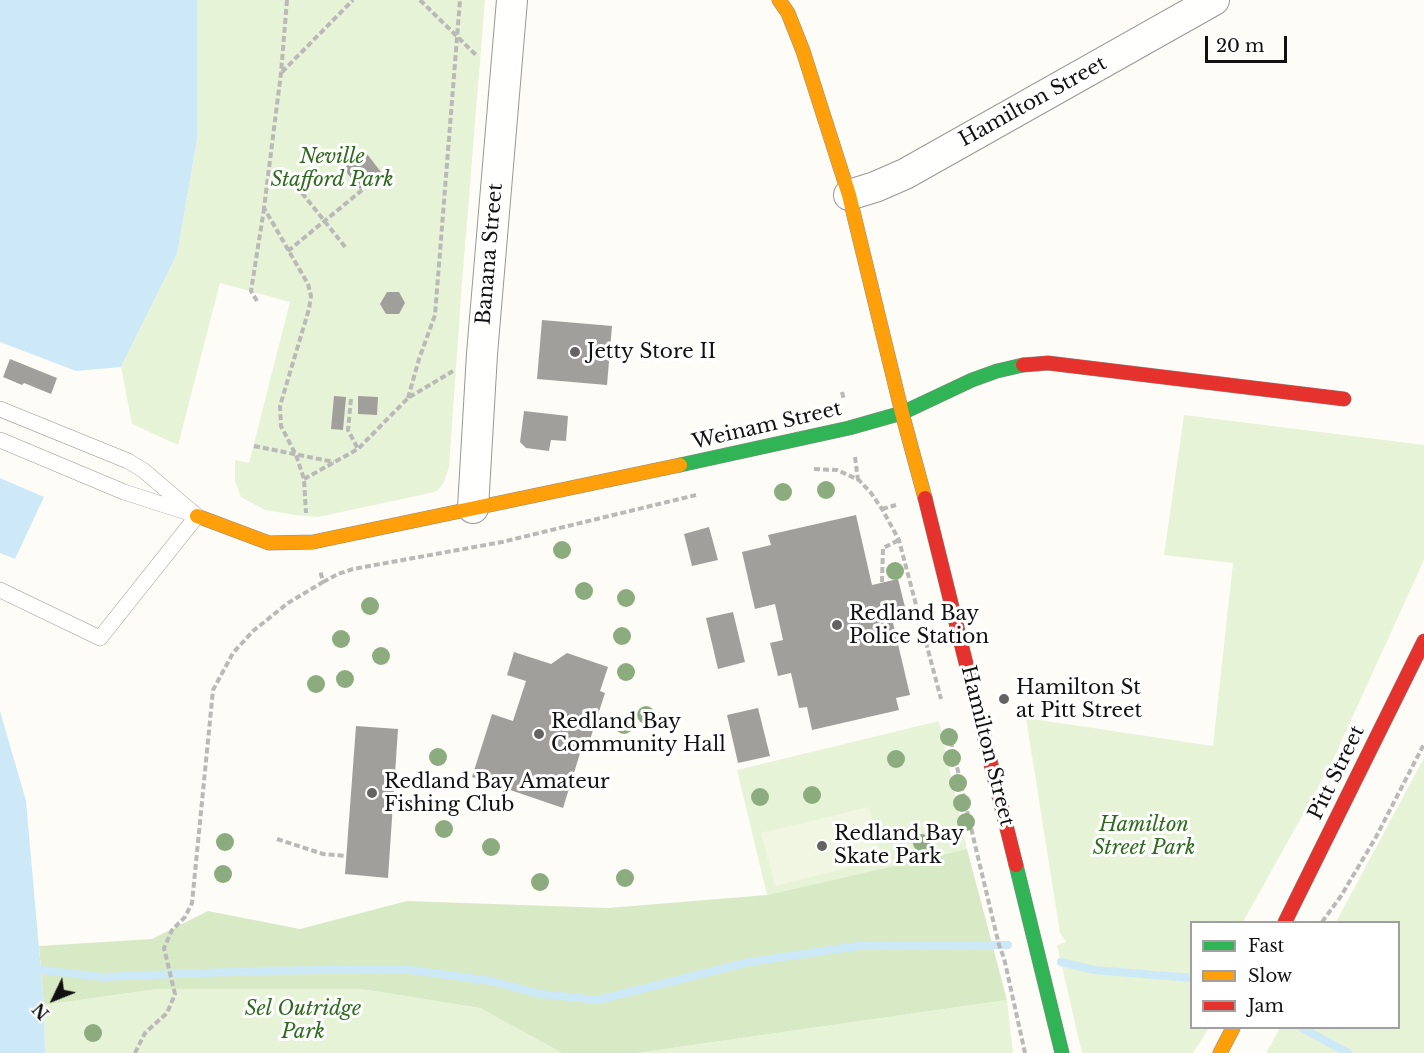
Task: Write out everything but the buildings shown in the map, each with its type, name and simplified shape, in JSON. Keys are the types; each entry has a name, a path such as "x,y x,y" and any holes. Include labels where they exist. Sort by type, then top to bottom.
{"street":[{"name":"Banana Street","path":"473,508 482,354 512,0"},
{"name":"Hamilton Street","path":"779,0 788,13 803,51 849,195 1062,1053"},
{"name":"Hamilton Street","path":"849,195 905,174 1214,0"},
{"name":"Weinam Street","path":"197,516 269,543 313,542 849,428 902,413 972,380 1023,365 1048,363 1344,399"},
{"name":"Pitt Street","path":"1285,921 1424,641"},
{"path":"1220,1053 1232,1029"}],"lane":[{"path":"0,409 128,461 143,470 197,516"},
{"path":"0,440 124,492 197,516"},
{"path":"0,590 100,638 197,516"}],"path":[{"path":"257,301 250,291 264,208 281,73 287,0"},
{"path":"281,73 353,0"},
{"path":"420,0 505,82"},
{"path":"408,398 435,315 460,0"},
{"path":"288,250 378,177"},
{"path":"302,193 346,248"},
{"path":"264,208 308,284 311,296 280,406 281,426 296,455 304,479 306,513 323,582"},
{"path":"304,479 358,449 408,398 482,354"},
{"path":"351,399 348,430 358,449"},
{"path":"254,446 335,462"},
{"path":"810,470 837,470 859,480 882,509 899,540 943,707"},
{"path":"135,1053 145,1033 167,1013 175,994 164,948 172,930 185,916 192,903 213,690 233,653 253,631 288,603 338,574 353,569 502,542 705,493"},
{"path":"882,582 883,548 899,540"},
{"path":"950,734 1025,1053"},
{"path":"1323,921 1341,896 1376,837 1424,744"},
{"path":"277,839 323,854 346,856"}],"green space":[{"name":"Neville Stafford Park","path":"197,0 485,0 449,467 444,482 437,491 318,517 265,510 241,497 235,481 235,460 249,463 290,302 220,283 178,445 132,424 121,367 177,254 197,140"},
{"name":"Hamilton Street Park","path":"1184,415 1424,445 1424,560 1331,764 1244,921 1190,921 1190,1029 1208,1029 1193,1053 1082,1053 1057,945 1066,942 1060,933 1026,718 1213,746 1233,563 1164,555"},
{"path":"939,721 967,849 767,895 737,770"},
{"path":"1424,758 1424,1053 1266,1053 1279,1029 1400,1029 1400,921 1337,921"},
{"name":"Redland Bay Skate Park","path":"869,807 882,859 775,886 761,833"},
{"path":"967,849 1007,1000 637,1053 562,1053 480,1008 361,989 158,989 44,1005 39,946 152,939 208,911 300,929 407,901 608,908 767,895"},
{"name":"Sel Outridge Park","path":"158,989 361,989 480,1008 562,1053 45,1053 44,1005"},
{"path":"1007,1000 1013,1053 637,1053"}],"water":[{"path":"0,0 197,0 197,140 177,254 121,367 76,371 0,342"},
{"path":"0,478 44,497 15,559 0,553"},
{"path":"0,711 26,801 44,1005 45,1053 0,1053"}],"waterway":[{"path":"41,970 103,977 255,971 403,969 491,981 540,994 598,1000 749,962 858,946 1008,945"},
{"path":"1061,962 1094,970 1190,978"},
{"path":"1304,1029 1348,1053"}],"traffic: fast":[{"path":"680,465 849,428 902,413 972,380 1023,365"},
{"path":"1016,865 1062,1053"}],"traffic: slow":[{"path":"779,0 788,13 803,51 849,195 925,498"},
{"path":"197,516 269,543 313,542 680,465"},
{"path":"1220,1053 1232,1029"}],"traffic: jam":[{"path":"1023,365 1048,363 1344,399"},
{"path":"925,498 1016,865"},
{"path":"1285,921 1424,641"}],"place":[{"name":"Jetty Store II","path":"575,352"},
{"name":"Redland Bay Police Station","path":"837,625"},
{"name":"Hamilton St at Pitt Street","path":"1004,699"},
{"name":"Redland Bay Community Hall","path":"539,734"},
{"name":"Redland Bay Amateur Fishing Club","path":"372,793"},
{"name":"Redland Bay Skate Park","path":"822,846"}]}
